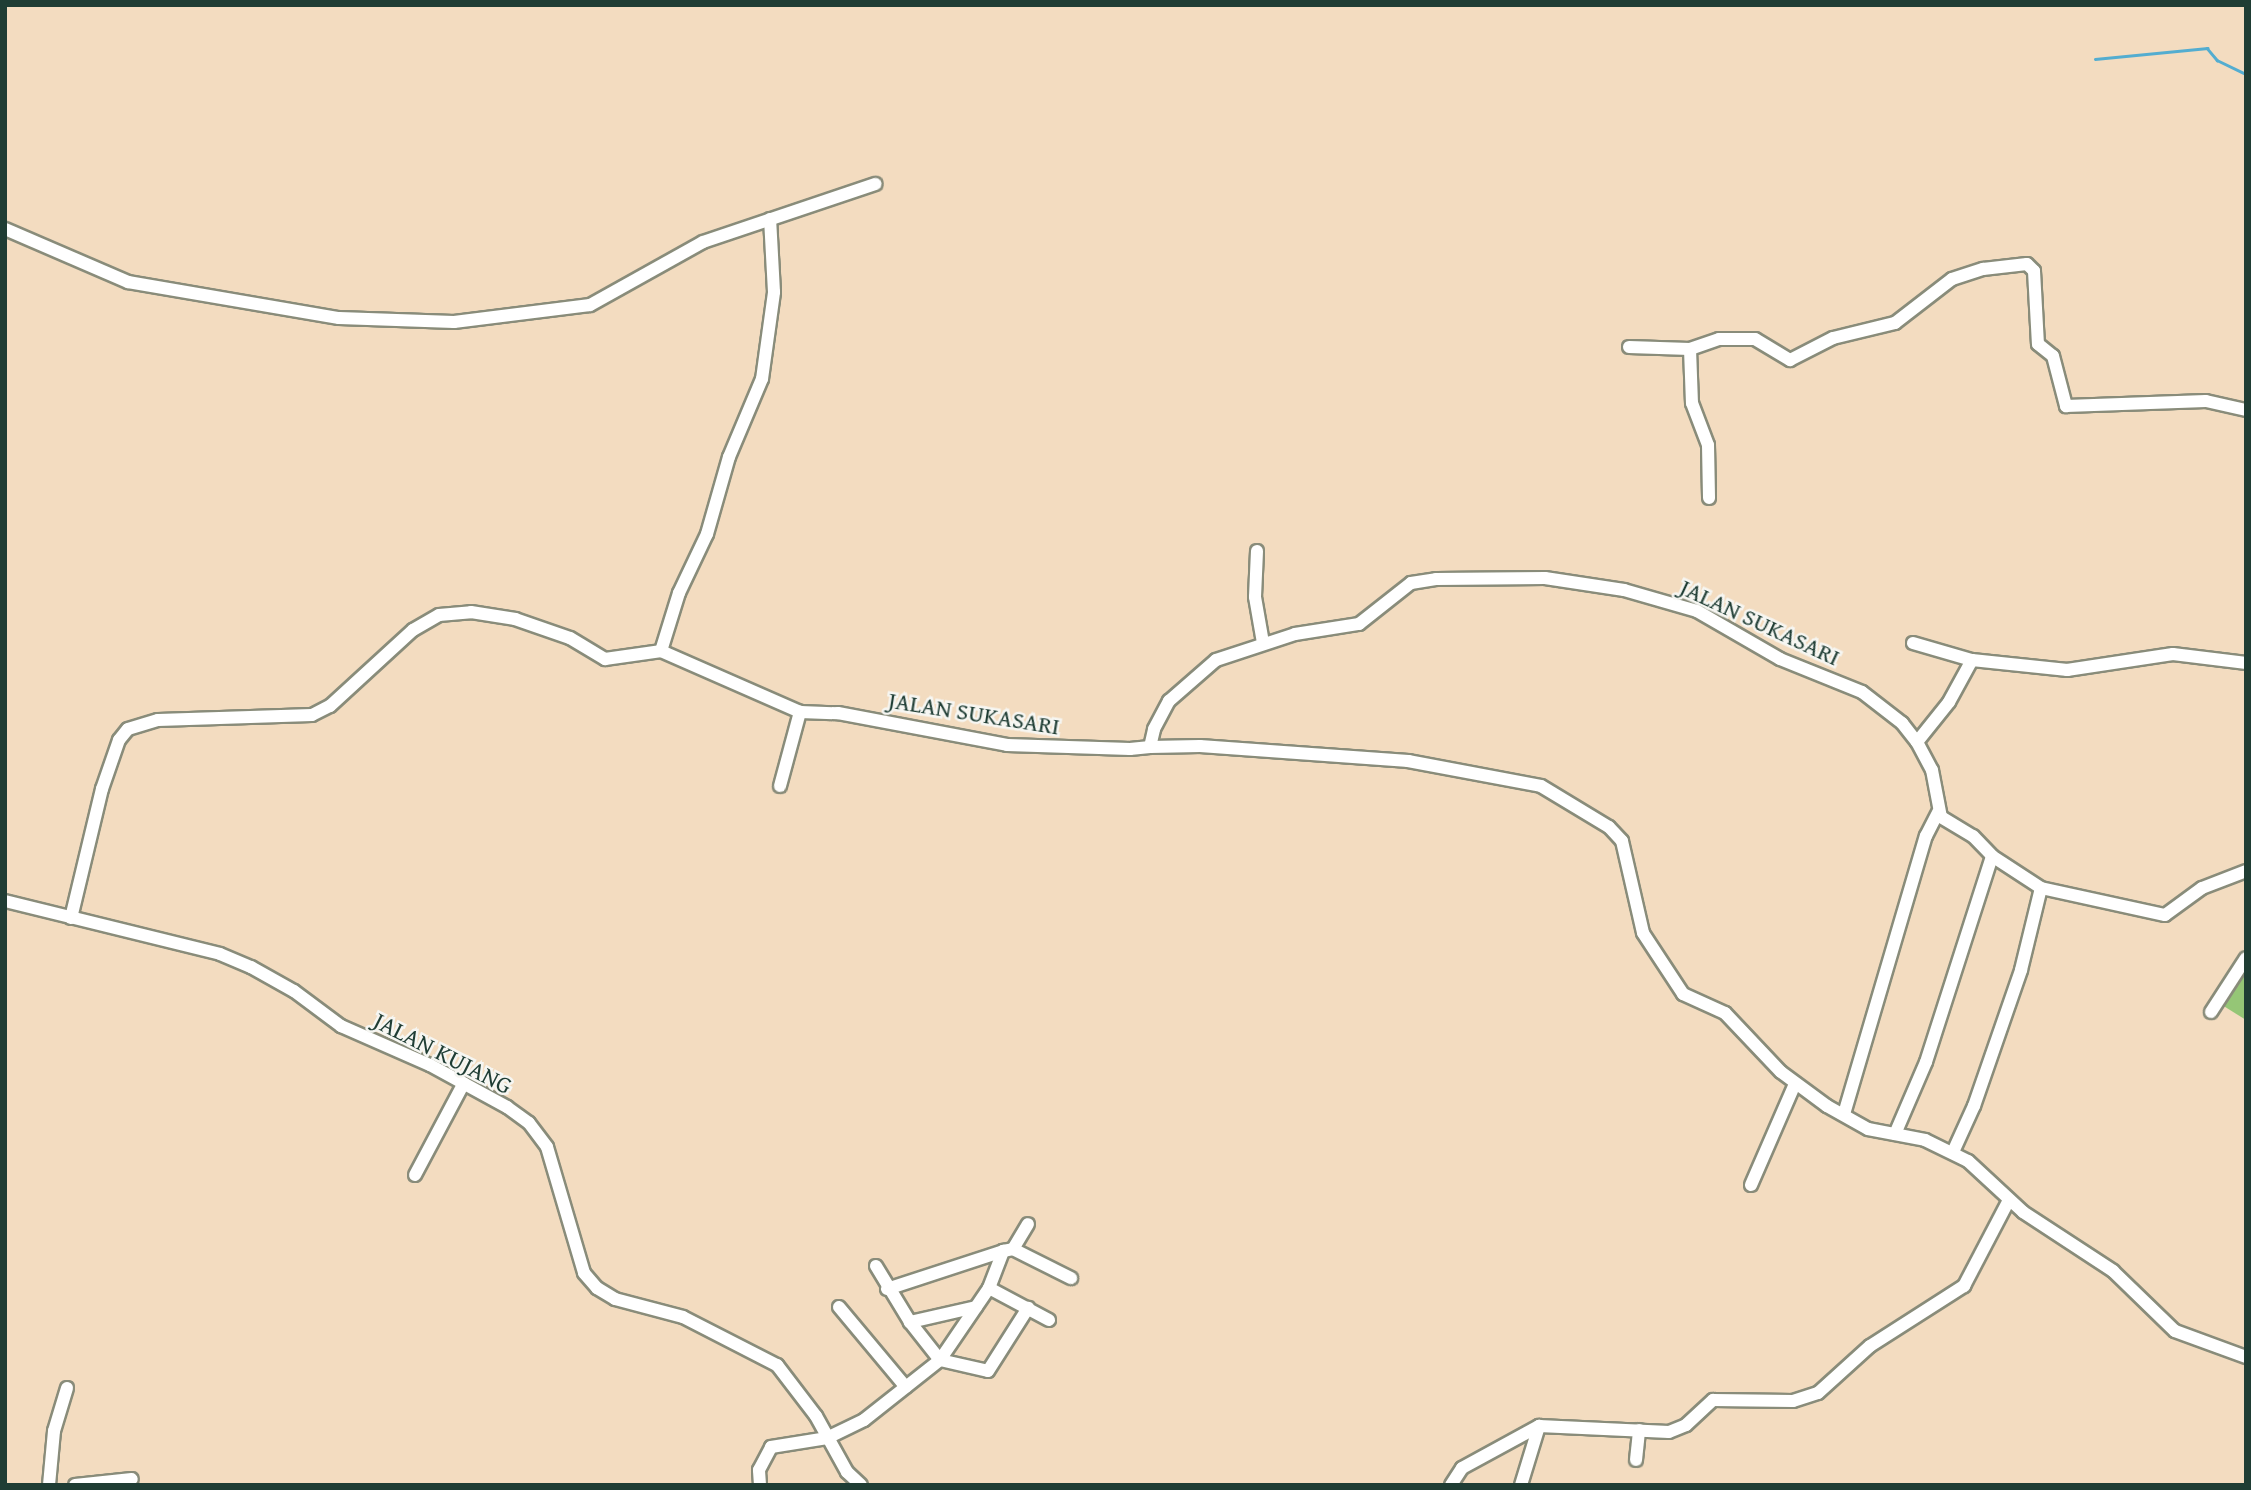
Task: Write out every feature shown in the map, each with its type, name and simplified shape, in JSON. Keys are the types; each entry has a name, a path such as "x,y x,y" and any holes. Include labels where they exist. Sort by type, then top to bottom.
{"street":[{"path":"5,229 128,282 339,318 440,323 590,305 694,246 875,184"},
{"path":"71,918 102,789 119,740 128,729 158,720 312,715 330,706 414,630 439,615 471,612 516,619 570,638 605,659 661,651 679,593 707,534 729,457 762,380 774,292 771,219"},
{"path":"1629,347 1690,349 1719,340 1755,339 1784,358 1796,359 1833,338 1895,323 1952,279 1983,269 2027,264 2035,277 2038,344 2053,356 2066,406 2206,401 2246,410"},
{"path":"1690,349 1692,403 1708,445 1709,498"},
{"path":"1257,551 1255,597 1263,643"},
{"name":"JALAN SUKASARI","path":"661,651 800,712 838,713 1007,745 1095,750 1150,747 1160,714 1186,684 1216,660 1263,643 1359,624 1411,583 1423,580 1545,578 1585,582 1697,611 1780,659 1863,692 1902,723 1917,742 1932,771 1938,812"},
{"path":"1913,643 1972,660 2067,670 2173,654 2246,663"},
{"path":"1917,742 1949,702 1972,660"},
{"path":"780,786 800,712"},
{"path":"1150,747 1200,746 1408,761 1541,786 1609,827 1622,841 1643,933 1673,984 1683,994 1737,1023 1795,1084 1868,1129 1895,1134 1952,1152 1979,1169 2009,1200 2113,1271 2175,1331 2246,1357"},
{"path":"1844,1114 1926,836 1938,812 1947,822 1979,840 1992,856 2041,888 2165,915 2202,888 2246,872"},
{"path":"1895,1134 1926,1062 1992,856"},
{"path":"1952,1152 1974,1106 2021,970 2041,888"},
{"name":"JALAN KUJANG","path":"5,901 220,954 251,967 294,991 341,1026 464,1083 529,1123 547,1146 584,1273 597,1288 615,1299 683,1318 777,1365 799,1391 847,1472 861,1485"},
{"path":"2211,1012 2246,958"},
{"path":"415,1175 464,1083"},
{"path":"1751,1185 1795,1084"},
{"path":"1451,1485 1462,1468 1539,1426 1669,1432 1686,1425 1713,1400 1793,1401 1818,1393 1870,1346 1965,1286 2009,1200"},
{"path":"760,1485 759,1470 771,1447 827,1438 864,1420 940,1360 989,1288 1008,1250 1028,1224"},
{"path":"887,1289 1008,1250 1072,1278"},
{"path":"876,1266 887,1289 940,1360 988,1371 1028,1308"},
{"path":"989,1288 1049,1320"},
{"path":"838,1307 906,1387"},
{"path":"910,1322 976,1307"},
{"path":"67,1388 54,1431 50,1480 76,1484 132,1479"},
{"path":"1521,1485 1539,1426"},
{"path":"1636,1460 1639,1430"}],"green space":[{"path":"2246,968 2246,1020 2222,1005"}],"waterway":[{"path":"2095,59 2207,48 2217,60 2246,74"}]}
